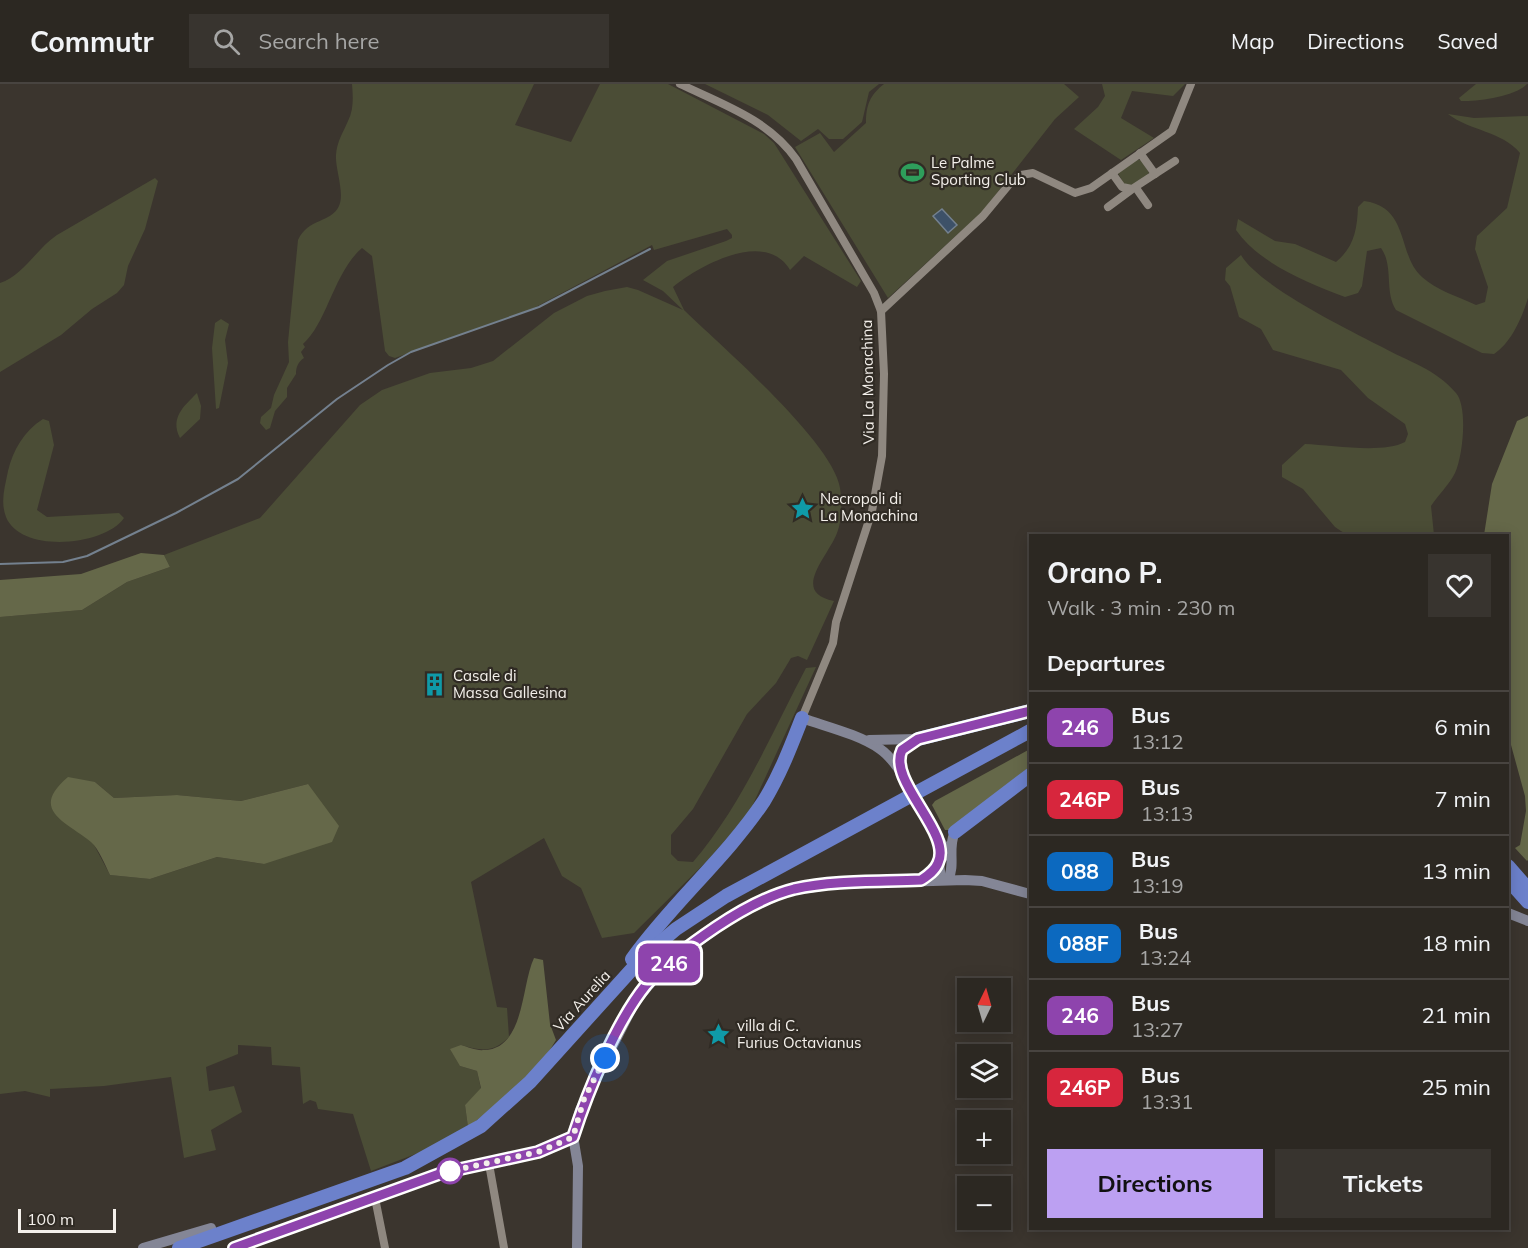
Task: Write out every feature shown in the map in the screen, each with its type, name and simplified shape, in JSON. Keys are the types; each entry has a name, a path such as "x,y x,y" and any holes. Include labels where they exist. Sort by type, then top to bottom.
{"highway":[{"path":"918,739 1029,711"},
{"path":"606,998 658,923 735,839 757,810 778,774 802,718"},
{"name":"Via Aurelia","path":"179,1248 405,1168 481,1126 510,1102 659,943 712,904 1029,732"},
{"name":"Via Aurelia","path":"205,1248 406,1177 464,1147 516,1108 644,969 687,931 729,904 881,824 1029,742"},
{"path":"955,832 1029,776"},
{"path":"1510,873 1528,887"},
{"path":"1510,873 1528,902"},
{"path":"211,1228 277,1213"}],"street":[{"name":"Via La Monachina","path":"680,84 756,122 782,140 796,159 868,284 881,311 885,413 879,481 836,622 833,643 802,718"},
{"path":"881,311 983,216 1016,178 1037,174 1079,193 1112,173 1173,129 1191,84"},
{"path":"1140,153 1155,174"},
{"path":"1108,207 1175,161"},
{"path":"1112,173 1122,187 1133,189 1148,205"},
{"path":"802,718 881,749 899,770 951,861 982,881"},
{"path":"860,739 899,741 918,739"},
{"path":"899,770 902,750 918,739"},
{"path":"934,832 944,836 955,832"},
{"path":"934,832 939,852 938,864 945,880"},
{"path":"945,880 951,861 950,845 955,832"},
{"path":"921,880 938,864"},
{"path":"577,1248 578,1162 573,1137 584,1099 643,989 667,964 737,913 784,892 834,884 945,880 982,881 1029,894"},
{"path":"1509,913 1524,919"},
{"path":"234,1248 442,1173 538,1152 573,1137"},
{"path":"489,1164 504,1248"},
{"path":"375,1198 385,1248"},
{"path":"143,1248 211,1228"}],"green space":[{"path":"352,84 534,84 515,125 571,142 600,84 668,84 764,134 774,143 861,281 857,287 804,256 790,270 779,258 765,252 750,252 716,261 699,269 673,287 684,310 773,395 818,446 833,469 840,488 841,505 837,533 820,563 813,582 815,590 821,596 834,601 807,660 798,656 791,658 776,683 747,714 693,809 671,835 671,854 678,861 693,862 710,840 755,768 806,668 816,667 749,813 707,861 634,933 602,938 581,888 562,876 544,838 471,882 497,1007 507,1008 509,1037 498,1046 486,1049 461,1045 460,1066 477,1071 481,1089 465,1105 468,1127 426,1150 371,1171 353,1114 318,1109 316,1102 310,1100 303,1104 300,1067 272,1065 271,1047 238,1045 238,1054 206,1067 209,1091 234,1086 242,1112 211,1130 216,1150 184,1158 171,1077 104,1086 50,1089 50,1097 25,1091 0,1094 0,617 82,610 127,582 170,567 164,555 260,518 360,405 382,390 430,373 471,368 493,361 554,313 587,296 627,287 683,310 663,291 643,280 667,261 726,241 732,238 732,235 727,229 654,250 652,245 532,309 395,358 389,356 385,351 372,256 362,248 344,270 318,324 303,344 305,347 301,352 304,358 300,361 296,374 287,388 287,397 275,411 270,428 266,430 260,423 261,417 271,408 274,395 289,362 288,342 298,240 302,233 313,224 331,215 341,201 336,155 351,112","holes":["95,782 114,798 177,795 241,801 308,784 264,864 217,857 150,879 110,875 93,843"]},
{"path":"705,84 879,84 869,92 862,122 843,139 829,139 818,129 801,141 768,115"},
{"name":"Le Palme Sporting Club","path":"884,84 1064,84 1079,97 1055,119 982,212 888,298 795,147 820,133 834,152 866,123 870,101 875,92"},
{"path":"1102,84 1185,84 1173,96 1132,91 1121,118 1154,138 1121,160 1074,129 1098,107 1105,96"},
{"path":"1476,84 1527,84 1506,95 1461,101 1459,98"},
{"path":"1448,114 1474,118 1528,116 1528,298 1515,329 1506,343 1494,354 1482,353 1396,310 1390,295 1387,263 1381,248 1367,251 1362,286 1358,293 1345,297 1285,271 1258,253 1236,230 1238,219 1275,241 1295,244 1336,262 1351,244 1357,223 1358,207 1364,201 1379,205 1389,212 1396,222 1414,268 1422,277 1441,289 1476,305 1485,302 1488,287 1475,249 1477,236 1507,208 1520,153 1495,135 1457,120"},
{"path":"1136,160 1142,160 1149,173 1135,186 1124,184 1118,173"},
{"path":"155,178 158,181 145,229 128,266 124,285 117,293 92,309 61,335 0,372 0,283 16,274 57,235"},
{"path":"1241,255 1251,267 1284,293 1430,372 1456,393 1462,409 1462,444 1455,473 1431,506 1434,534 1344,533 1335,527 1303,489 1282,477 1282,465 1305,444 1384,448 1405,442 1408,434 1405,424 1368,398 1341,370 1273,350 1261,329 1239,317 1230,286 1225,280 1226,268"},
{"path":"221,319 229,324 225,340 228,363 219,408 216,409 212,348 215,323"},
{"path":"197,393 201,406 200,419 180,438 177,431 177,419 183,408"},
{"path":"1528,416 1527,861 1515,848 1520,845 1526,811 1525,796 1509,738 1509,534 1484,534 1492,484 1517,421"},
{"path":"43,419 49,421 54,445 37,510 47,517 119,513 124,518 114,528 82,540 45,541 28,537 15,529 6,517 3,505 4,494 13,456 25,435"},
{"path":"141,553 164,555 170,567 127,582 82,610 0,617 0,580 81,574"},
{"path":"1029,750 1029,771 949,830 945,830 932,805 935,801"},
{"path":"68,777 95,782 114,798 177,795 241,801 308,784 339,826 332,842 264,864 217,857 150,879 110,875 94,845 62,821 51,807 51,798"},
{"path":"534,958 543,960 550,1024 556,1040 528,1077 468,1127 465,1105 481,1088 477,1071 460,1066 450,1049 461,1045 484,1050 497,1047 507,1039 520,1014"}],"water":[{"path":"942,209 957,225 948,233 933,216"}],"waterway":[{"path":"0,564 63,562 87,556 176,513 238,479 337,399 411,352 539,307 650,249"}],"bus line":[{"name":"246","path":"234,1248 442,1173 538,1152 573,1137 584,1099 623,1023 643,989 663,968 726,920 776,895 799,888 834,884 921,880 932,872 940,858 934,832 899,770 898,761 902,750 918,739 1029,711"}],"place":[{"name":"Le Palme Sporting Club","path":"913,172"},
{"name":"Necropoli di La Monachina","path":"802,508"},
{"name":"Casale di Massa Gallesina","path":"435,685"},
{"name":"villa di C. Furius Octavianus","path":"719,1035"}],"route":[{"path":"450,1171 442,1173 538,1152 573,1137 584,1099 605,1058"}]}
